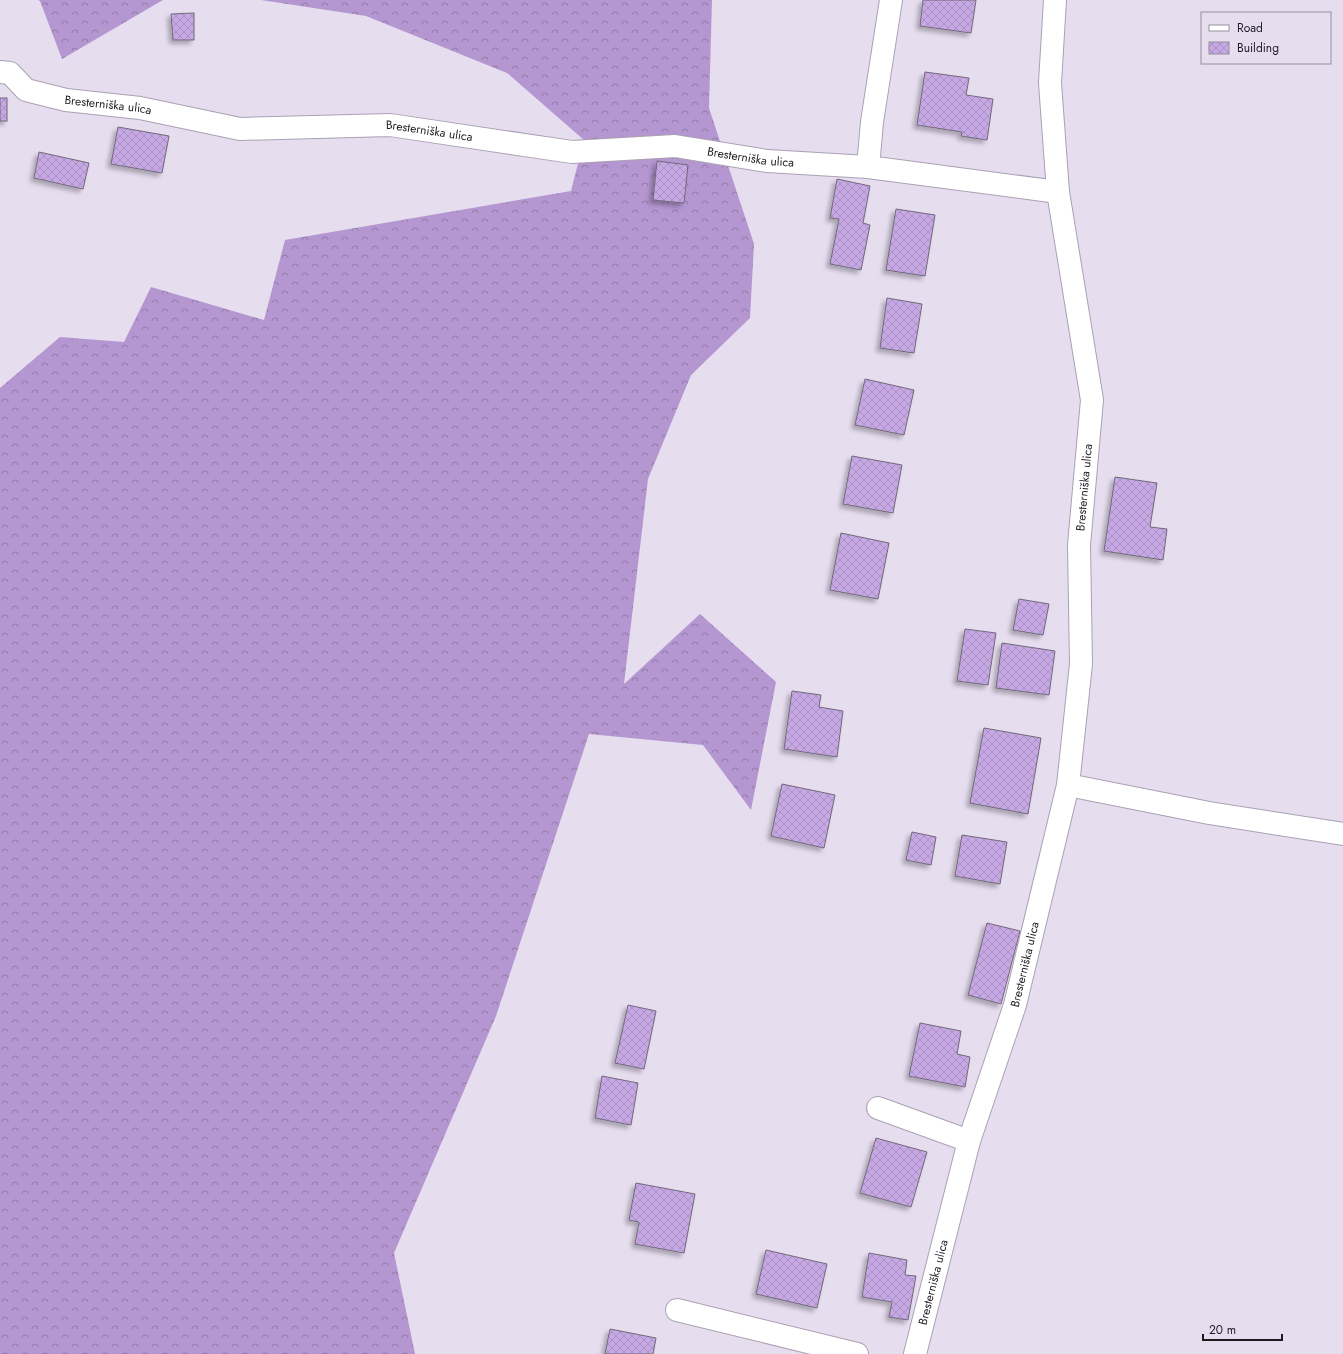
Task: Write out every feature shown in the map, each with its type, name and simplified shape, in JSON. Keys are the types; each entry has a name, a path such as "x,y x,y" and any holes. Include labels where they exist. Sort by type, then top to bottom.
{"street":[{"path":"868,167 872,122 891,0"},
{"name":"Bresterniška ulica","path":"915,1354 969,1141 1015,1005 1068,786 1081,664 1079,545 1092,400 1058,192 1050,84 1055,0"},
{"name":"Bresterniška ulica","path":"0,72 10,73 26,90 66,100 140,108 240,129 390,125 572,152 675,146 767,161 868,167 1058,192"},
{"path":"1068,786 1209,812 1343,834"},
{"path":"878,1108 969,1141"},
{"path":"677,1310 857,1354"}],"green space":[{"path":"38,0 163,0 62,59 40,1"},
{"path":"261,0 712,0 709,108 754,244 750,318 691,375 648,479 624,684 700,614 776,682 751,810 703,745 589,734 496,1016 394,1253 415,1354 0,1354 0,388 60,337 124,342 151,287 264,320 285,240 571,191 584,140 507,73 366,16"}],"building":[{"path":"923,0 976,0 971,33 920,26"},
{"path":"194,13 194,40 173,40 171,14"},
{"path":"925,72 969,78 966,95 993,99 987,140 961,136 962,132 917,125"},
{"path":"0,98 7,98 7,121 0,121"},
{"path":"118,127 169,136 162,173 111,164"},
{"path":"39,152 89,163 83,189 34,178"},
{"path":"657,161 688,165 684,203 653,200"},
{"path":"837,179 870,186 863,223 870,225 861,270 830,264 839,219 830,218"},
{"path":"896,209 935,215 925,276 886,270"},
{"path":"887,298 922,304 914,353 880,348"},
{"path":"865,379 914,390 904,435 855,425"},
{"path":"852,456 902,465 893,513 843,504"},
{"path":"1115,477 1157,483 1150,527 1167,529 1163,560 1104,551"},
{"path":"841,533 889,543 878,599 830,590"},
{"path":"1019,599 1049,604 1043,635 1013,630"},
{"path":"965,629 996,633 988,685 957,681"},
{"path":"1002,643 1055,651 1049,695 996,688"},
{"path":"792,691 821,695 819,707 843,711 837,757 784,749"},
{"path":"984,728 1041,738 1028,814 970,803"},
{"path":"782,784 835,795 824,848 771,836"},
{"path":"912,832 936,837 931,865 906,860"},
{"path":"962,835 1007,842 1000,884 955,876"},
{"path":"987,923 1020,931 1001,1004 968,995"},
{"path":"628,1005 656,1011 644,1069 615,1063"},
{"path":"920,1023 961,1031 957,1054 970,1057 965,1087 909,1076"},
{"path":"602,1076 638,1083 631,1125 595,1118"},
{"path":"876,1138 927,1152 911,1207 860,1193"},
{"path":"636,1183 695,1194 684,1253 635,1244 639,1222 629,1220"},
{"path":"766,1250 827,1264 817,1308 756,1294"},
{"path":"869,1253 907,1260 905,1275 916,1276 908,1320 889,1317 892,1302 862,1297"},
{"path":"610,1329 656,1338 653,1354 605,1354"}]}
